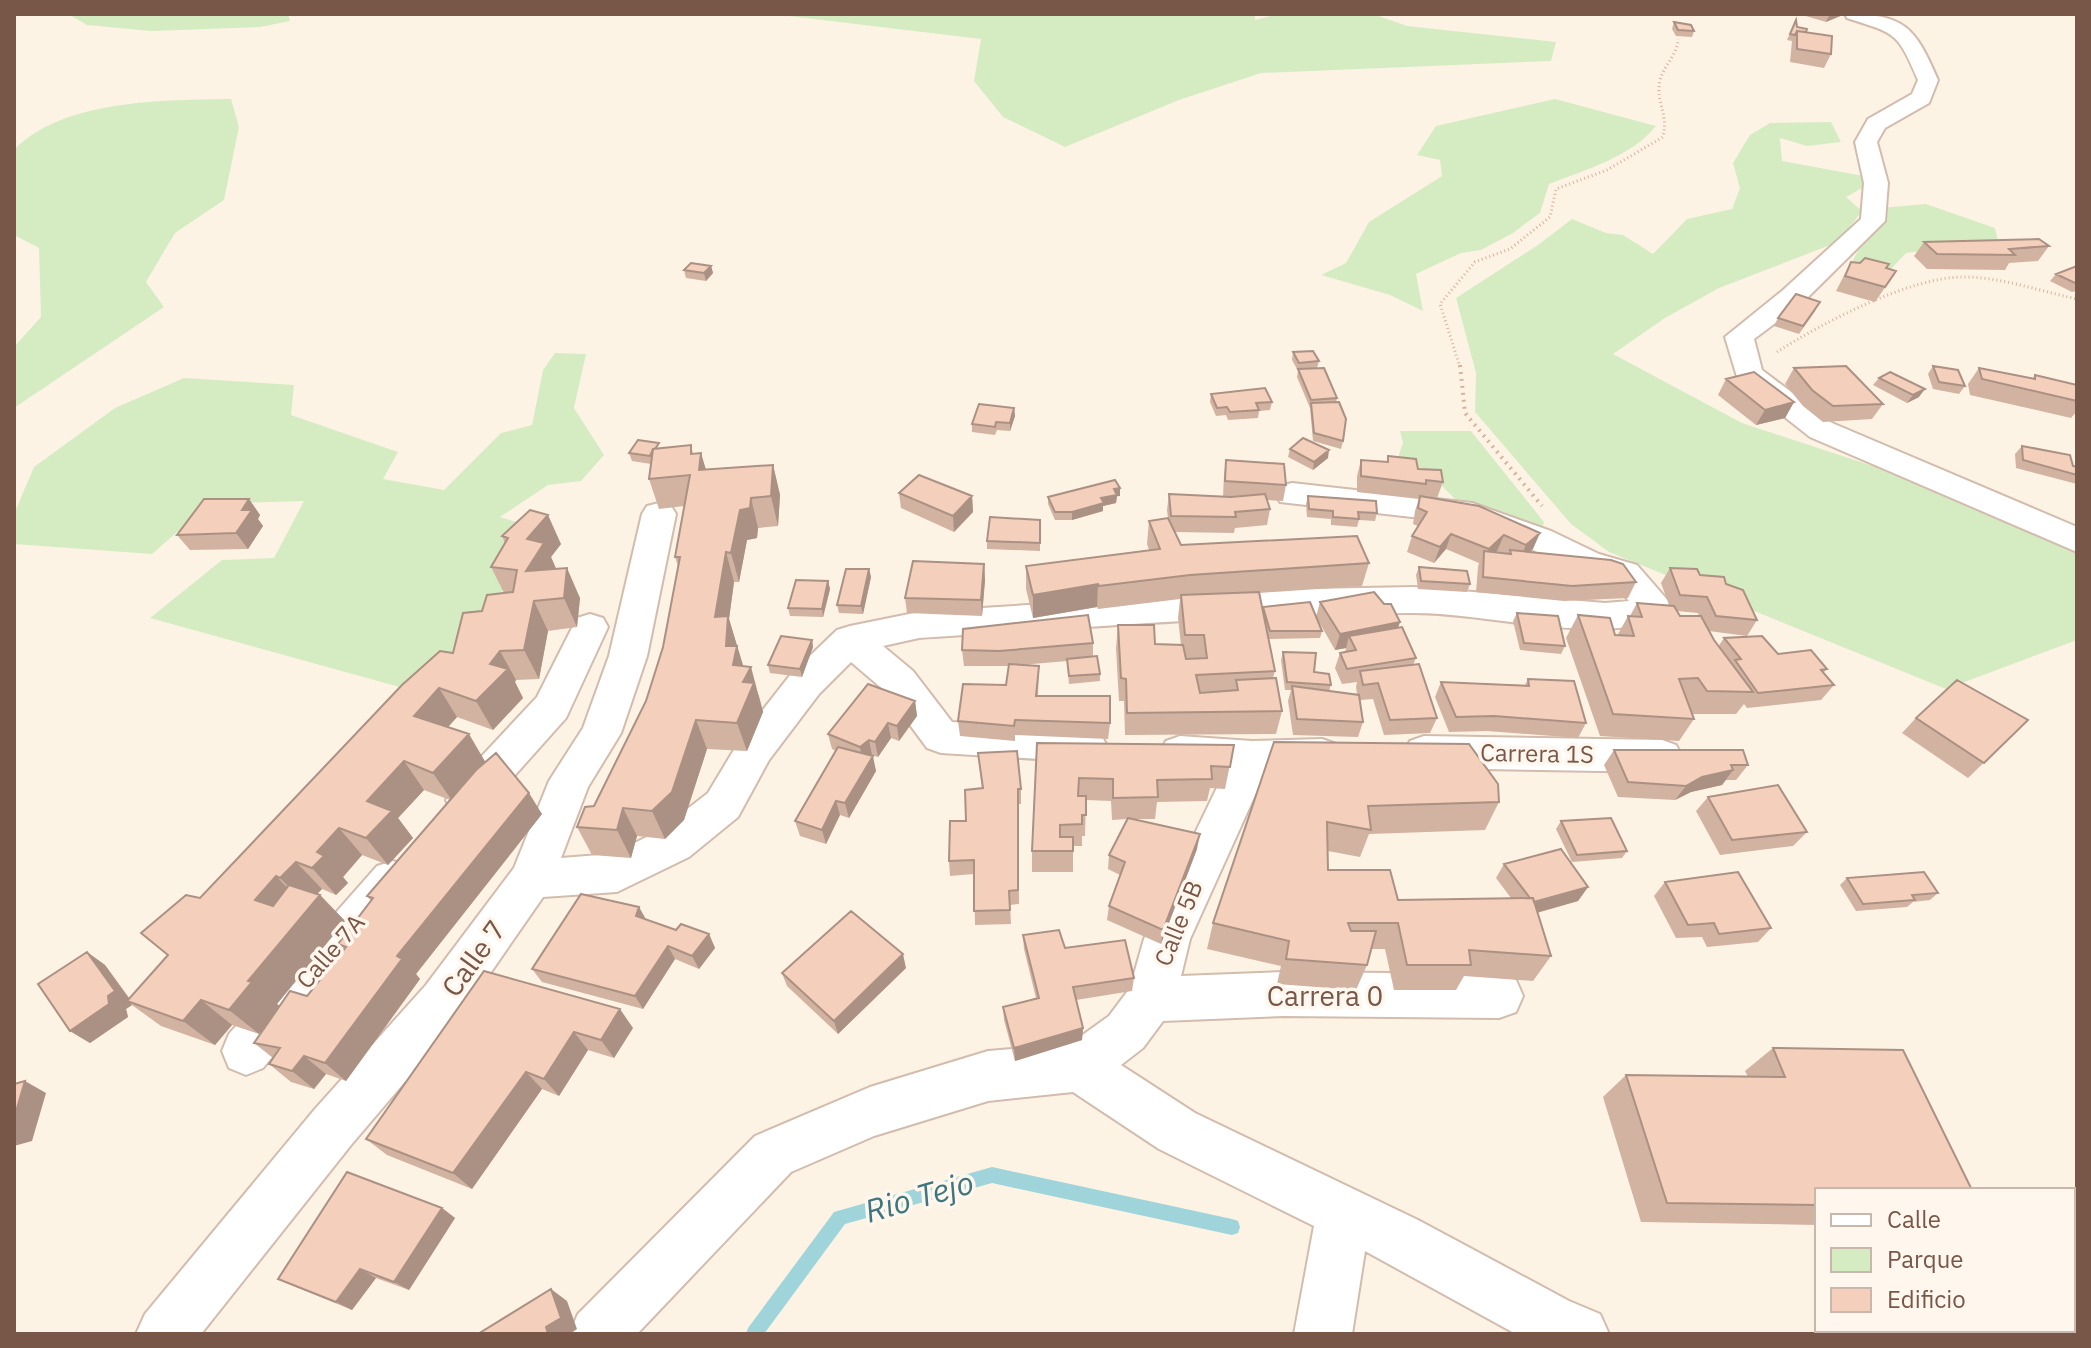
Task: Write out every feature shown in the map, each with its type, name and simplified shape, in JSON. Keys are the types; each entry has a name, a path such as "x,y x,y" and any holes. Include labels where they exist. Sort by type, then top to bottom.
{"street":[{"path":"1854,14 1898,28 1915,50 1928,80 1921,98 1876,124 1866,142 1876,183 1873,221 1822,271 1739,337 1748,374 1821,430 2077,540"},
{"path":"531,879 617,873 674,844 723,805 763,738 805,684 850,640 919,625 1263,603 1414,600 1605,616 1644,612 1652,603 1625,574 1587,563 1539,539 1460,511 1292,494"},
{"name":"Calle 7","path":"165,1334 333,1127 443,1001 531,879 570,781 601,733 628,656 659,514"},
{"name":"Calle 7A","path":"246,1051 347,930 552,707 590,627"},
{"name":"Carrera 1S","path":"850,640 899,681 941,737 1252,757 1468,751 1701,757"},
{"path":"552,707 570,781"},
{"name":"Calle 5B","path":"1079,1067 1126,1032 1151,999 1167,939 1252,757"},
{"name":"Carrera 0","path":"1151,999 1283,994 1499,996"},
{"path":"598,1334 773,1154 870,1112 988,1076 1079,1067 1177,1131 1344,1211 1552,1323 1580,1334"},
{"path":"1323,1334 1344,1211"}],"path":[{"path":"1546,510 1465,413 1459,360 1440,304 1475,262 1510,249 1550,217 1556,189 1607,170 1663,137 1667,120 1659,105 1656,86 1664,66 1678,48 1678,39"},
{"path":"1748,374 1792,341 1908,290 1945,278 1999,280 2077,299"}],"green space":[{"path":"68,14 288,14 290,21 260,27 151,31 87,25"},
{"path":"772,14 1255,14 1255,20 1278,14 1373,14 1407,26 1556,42 1551,61 1261,73 1179,100 1065,147 1003,117 974,81 981,39"},
{"path":"231,99 239,127 224,200 175,233 146,282 164,307 14,408 14,347 41,317 39,248 14,235 14,150 35,133 87,112 146,102"},
{"path":"1555,99 1656,126 1621,154 1549,184 1540,213 1513,233 1481,250 1461,253 1416,274 1423,311 1390,295 1321,275 1346,263 1369,222 1442,176 1440,160 1417,155 1436,126"},
{"path":"1831,122 1841,142 1807,146 1780,138 1782,161 1864,176 1866,186 1846,197 1862,211 1838,242 1719,288 1665,318 1613,354 1742,423 1888,471 2077,549 2077,640 1946,689 1609,552 1571,524 1475,412 1476,373 1456,298 1572,219 1606,233 1623,235 1653,254 1687,219 1732,209 1740,188 1733,163 1750,135 1770,123"},
{"path":"1926,204 1995,228 1998,241 1906,253 1891,269 1852,262 1881,208"},
{"path":"555,353 586,354 574,408 604,455 581,481 548,485 500,517 550,532 421,693 150,618 222,560 274,558 304,501 234,503 184,526 152,554 14,544 14,514 34,467 115,408 184,378 294,385 291,415 398,452 383,479 444,490 501,433 532,425 543,370"},
{"path":"1400,431 1471,431 1544,522 1542,530 1459,503 1436,480 1396,463 1403,443"}],"building":[{"path":"1796,20 1797,27 1807,29 1806,32 1790,34"},
{"path":"1674,22 1691,25 1694,31 1678,30"},
{"path":"1797,31 1832,36 1831,54 1797,49"},
{"path":"2039,239 2049,246 2009,249 2015,255 1937,254 1924,242"},
{"path":"1865,258 1889,264 1886,268 1896,271 1885,287 1845,276 1851,262 1860,263"},
{"path":"691,263 711,266 704,273 684,270"},
{"path":"2077,266 2077,284 2056,274"},
{"path":"1796,294 1820,302 1803,326 1778,318"},
{"path":"1313,351 1319,361 1299,363 1293,352"},
{"path":"1846,366 1883,404 1833,406 1812,390 1794,368"},
{"path":"1933,366 1958,370 1965,386 1939,382"},
{"path":"1324,368 1337,398 1311,400 1298,369"},
{"path":"1979,368 2035,379 2035,375 2077,385 2077,401 1982,379"},
{"path":"1754,372 1794,402 1765,410 1726,379"},
{"path":"1890,372 1925,389 1913,395 1879,378"},
{"path":"1265,388 1272,402 1256,403 1259,410 1230,412 1227,407 1217,408 1211,394"},
{"path":"1339,402 1346,419 1343,441 1314,433 1311,403"},
{"path":"979,404 1014,408 1010,423 996,422 995,427 972,424"},
{"path":"1303,438 1329,450 1314,462 1290,449"},
{"path":"638,440 659,443 650,456 629,453"},
{"path":"691,445 691,454 701,453 699,470 773,465 771,496 751,498 750,508 740,510 731,553 726,552 715,617 728,616 726,646 737,646 733,665 751,667 743,682 754,683 737,723 696,720 672,792 652,811 623,808 617,830 577,827 585,807 594,806 646,701 663,647 680,557 675,557 690,475 649,479 653,449"},
{"path":"2022,446 2070,455 2073,466 2077,467 2077,475 2023,460"},
{"path":"1388,456 1416,459 1418,469 1441,470 1443,482 1426,480 1426,484 1361,476 1361,460 1388,462"},
{"path":"1226,460 1284,464 1286,485 1225,481"},
{"path":"919,475 972,496 953,516 899,493"},
{"path":"1115,480 1120,488 1114,489 1117,495 1101,498 1104,503 1072,512 1055,512 1048,497"},
{"path":"1169,494 1231,497 1265,494 1270,509 1235,512 1236,517 1171,516"},
{"path":"1308,496 1376,501 1377,513 1358,512 1359,519 1333,517 1333,511 1309,509"},
{"path":"1420,496 1479,506 1540,533 1526,545 1504,535 1489,549 1451,534 1440,547 1412,536 1427,512 1418,508"},
{"path":"204,499 249,499 242,510 252,510 236,533 177,535"},
{"path":"530,510 548,515 527,539 544,543 526,571 567,568 564,598 534,601 524,650 500,651 490,664 508,669 476,701 439,688 414,716 469,734 433,773 404,761 367,801 392,811 366,838 339,828 317,852 324,856 312,868 296,862 280,878 276,876 255,900 273,906 289,885 320,895 248,981 252,982 229,1010 201,1000 183,1021 127,1001 168,955 141,933 186,895 200,898 402,685 440,651 453,653 463,613 482,611 487,595 513,592 517,570 491,567 508,538 502,536"},
{"path":"990,517 1040,520 1040,543 987,541"},
{"path":"1168,518 1181,545 1357,536 1369,563 1190,575 1098,584 1033,595 1026,566 1160,549 1149,521"},
{"path":"1510,550 1611,560 1623,564 1636,582 1572,586 1483,577 1484,551 1511,554"},
{"path":"913,561 984,564 981,600 905,598"},
{"path":"1419,567 1467,571 1470,584 1421,581"},
{"path":"1670,568 1697,569 1700,575 1724,577 1726,584 1743,590 1757,620 1716,616 1707,597 1680,595"},
{"path":"846,569 869,569 861,606 837,605"},
{"path":"796,580 828,581 822,609 788,608"},
{"path":"1259,592 1275,671 1196,675 1200,693 1238,690 1236,680 1276,678 1282,711 1127,713 1126,679 1121,678 1118,625 1154,625 1155,644 1183,645 1186,659 1207,658 1204,635 1185,635 1181,595"},
{"path":"1374,592 1384,604 1391,604 1400,622 1340,634 1320,602"},
{"path":"1310,602 1322,631 1270,631 1263,607"},
{"path":"1637,603 1674,606 1680,616 1701,616 1714,640 1753,692 1707,691 1698,678 1679,679 1694,719 1613,714 1578,615 1610,618 1615,635 1634,636 1628,616 1642,617"},
{"path":"1517,613 1558,616 1565,646 1524,643"},
{"path":"1088,615 1093,643 999,651 962,650 963,629"},
{"path":"1402,627 1416,658 1347,669 1340,653 1356,650 1349,636"},
{"path":"781,636 812,640 800,669 768,665"},
{"path":"1762,636 1778,654 1811,650 1827,669 1821,670 1834,685 1758,693 1735,660 1741,659 1724,638"},
{"path":"1283,652 1316,653 1314,672 1329,674 1331,685 1287,682"},
{"path":"1097,656 1100,674 1069,676 1067,659"},
{"path":"1009,664 1039,666 1036,696 1110,696 1110,723 1015,720 1014,726 958,721 963,684 1006,685"},
{"path":"1419,664 1437,718 1390,720 1378,683 1363,685 1360,671"},
{"path":"1528,679 1574,681 1586,723 1494,716 1456,717 1441,682 1529,686"},
{"path":"1957,680 2028,720 1984,763 1916,718"},
{"path":"868,684 915,701 897,726 888,723 875,742 869,740 860,747 828,734"},
{"path":"1292,686 1359,695 1363,722 1297,719"},
{"path":"1274,742 1469,744 1498,784 1499,802 1368,806 1371,830 1327,822 1328,870 1390,870 1398,900 1533,898 1551,956 1469,950 1471,965 1407,965 1398,923 1348,923 1351,931 1376,931 1367,965 1286,959 1289,941 1213,923"},
{"path":"1037,743 1234,745 1230,767 1211,766 1212,779 1157,780 1158,797 1113,798 1113,779 1079,778 1078,796 1086,796 1086,815 1082,815 1082,824 1060,825 1060,837 1073,837 1073,851 1032,851"},
{"path":"838,747 873,756 845,803 836,801 822,830 795,821"},
{"path":"1614,750 1743,750 1748,765 1731,765 1733,770 1702,777 1686,786 1628,782"},
{"path":"1017,751 1021,789 1018,789 1018,890 1009,891 1010,910 974,911 974,860 949,861 950,821 966,821 965,790 983,788 978,753"},
{"path":"496,753 529,793 397,956 402,959 325,1063 304,1056 292,1071 269,1064 280,1048 254,1043 290,991 307,996 346,947 338,944 373,898 367,896 476,770"},
{"path":"1778,785 1807,832 1732,840 1708,797"},
{"path":"1128,818 1200,834 1163,930 1109,906 1125,862 1109,855"},
{"path":"1611,818 1627,851 1577,855 1561,821"},
{"path":"1561,849 1588,887 1534,902 1504,864"},
{"path":"1738,872 1771,928 1719,934 1714,923 1688,925 1665,882"},
{"path":"1924,872 1938,893 1912,895 1915,900 1863,904 1847,878"},
{"path":"581,894 639,907 636,916 676,930 681,924 709,934 692,956 668,946 635,996 532,969"},
{"path":"851,911 903,954 834,1021 782,973"},
{"path":"1059,930 1065,948 1125,940 1134,978 1073,987 1083,1028 1014,1048 1003,1007 1039,998 1023,935"},
{"path":"87,952 115,991 108,996 109,1004 70,1031 38,984"},
{"path":"484,971 620,1009 601,1040 574,1032 544,1079 526,1072 453,1173 366,1139"},
{"path":"1773,1048 1903,1050 1971,1188 1815,1188 1815,1205 1667,1203 1626,1075 1785,1077"},
{"path":"25,1081 14,1118 14,1084"},
{"path":"347,1172 442,1208 394,1282 360,1269 336,1302 278,1279"},
{"path":"551,1289 561,1318 546,1327 548,1334 478,1334"}],"waterway":[{"name":"Rio Tejo","path":"754,1334 840,1218 992,1175 1232,1227"}]}
